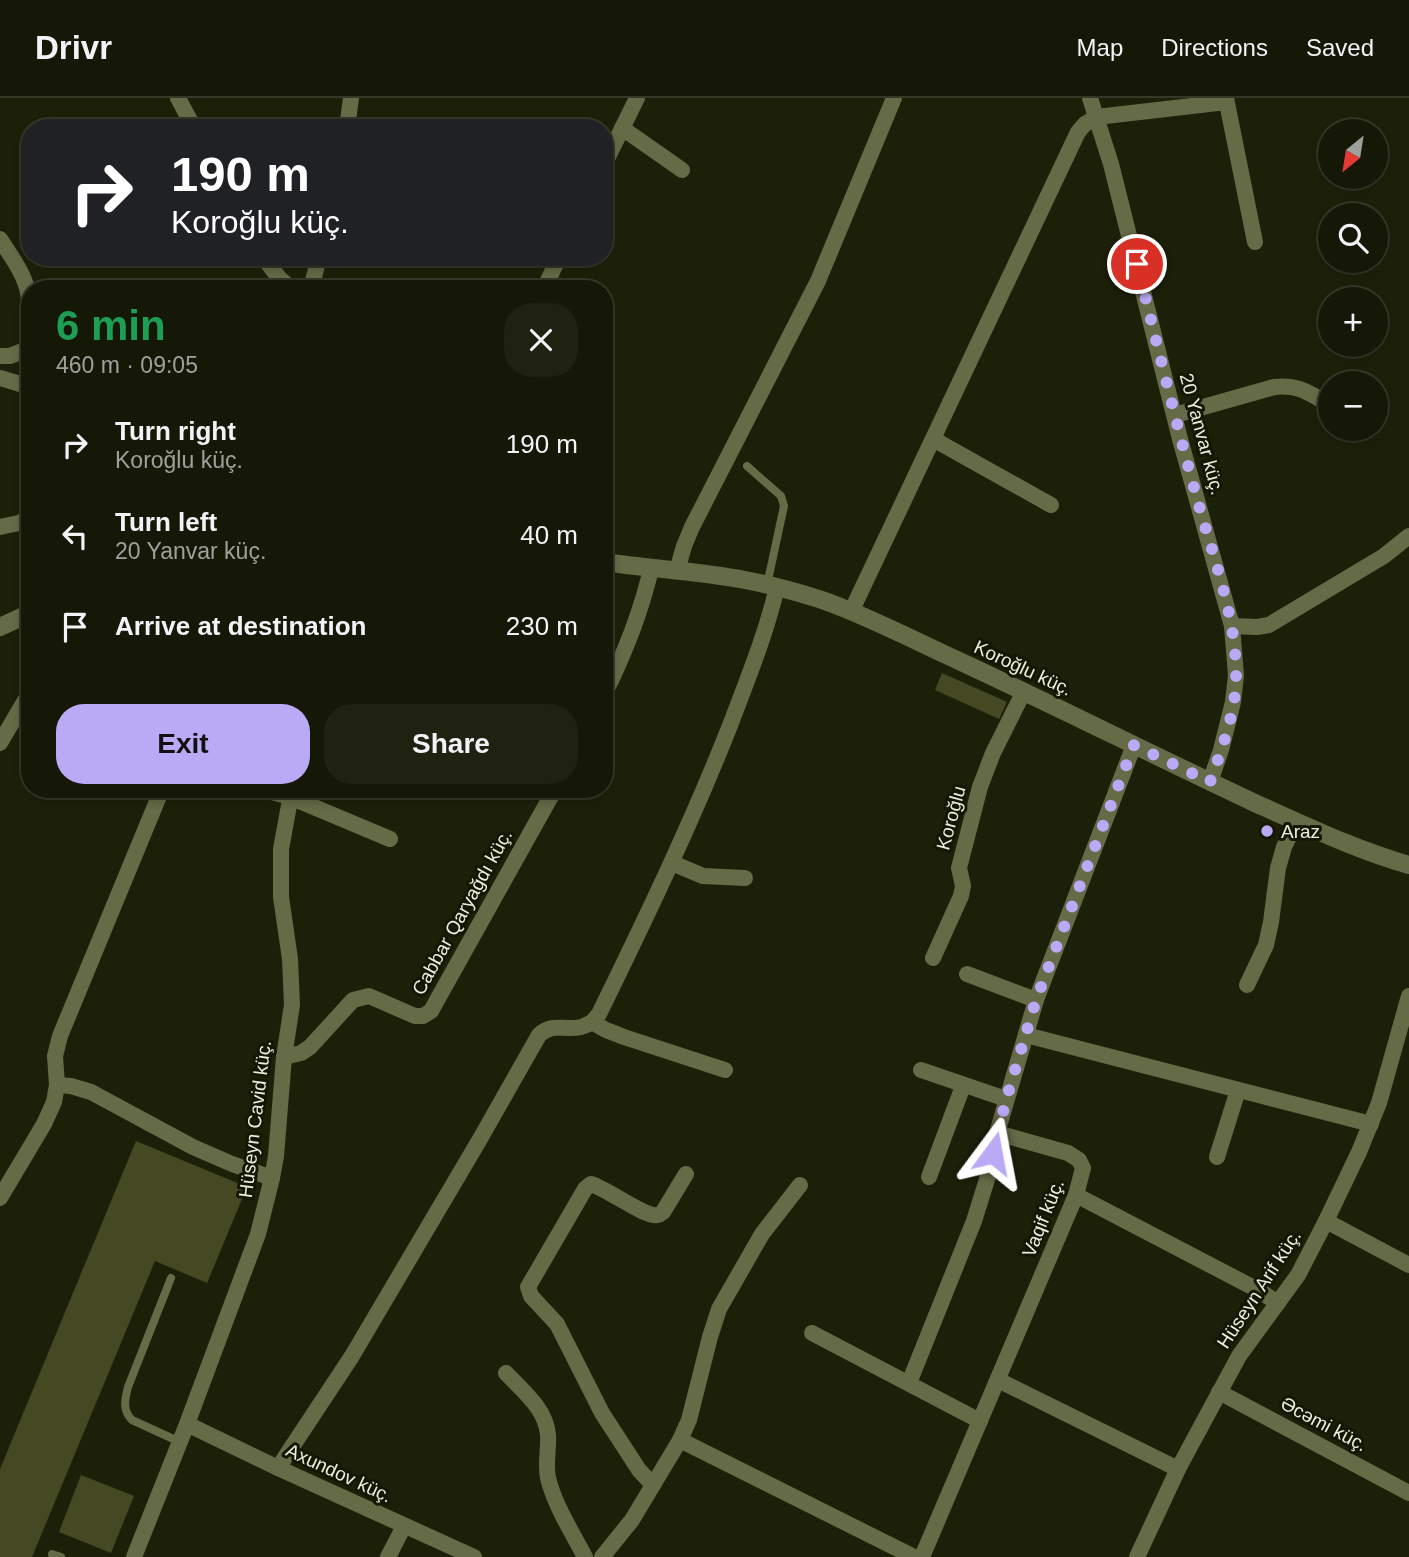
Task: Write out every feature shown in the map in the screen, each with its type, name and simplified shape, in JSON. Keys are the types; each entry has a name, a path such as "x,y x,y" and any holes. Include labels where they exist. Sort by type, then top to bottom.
{"street":[{"path":"178,98 189,119"},
{"path":"348,119 351,98"},
{"path":"613,146 636,98"},
{"path":"677,571 692,527 818,281 894,98"},
{"name":"20 Yanvar küç.","path":"1090,98 1111,164 1232,626 1236,675 1233,702 1227,731 1210,782"},
{"path":"851,612 1078,132 1085,124 1097,117 1226,100 1255,242"},
{"path":"622,128 682,170"},
{"path":"0,239 23,280"},
{"path":"270,266 281,280"},
{"path":"0,356 21,352"},
{"path":"0,378 21,384"},
{"path":"1175,415 1273,387 1304,389 1318,398"},
{"path":"933,439 1051,505"},
{"path":"0,527 21,522"},
{"path":"1232,626 1269,625 1384,556 1409,537"},
{"name":"Koroğlu küç.","path":"613,563 746,580 825,601 1024,691 1296,822 1339,841 1409,865"},
{"path":"613,674 645,596 651,569"},
{"path":"278,1468 352,1356 539,1035 553,1027 581,1027 592,1023 599,1013 672,863 713,768 766,628 772,586"},
{"path":"0,627 21,617"},
{"name":"Koroğlu","path":"933,958 961,896 963,886 959,868 980,787 993,752 1024,691"},
{"path":"0,743 21,707"},
{"path":"909,1383 974,1221 1036,1000 1134,745"},
{"path":"0,1198 54,1102 57,1084 55,1056 60,1036 158,798"},
{"name":"Hüseyn Cavid küç.","path":"134,1557 258,1234 272,1178 292,1005 290,959 281,897 281,849 290,798"},
{"path":"302,798 390,839"},
{"name":"Cabbar Qaryağdı küç.","path":"284,1057 310,1047 353,1000 361,997 369,996 415,1016 424,1016 431,1011 550,798"},
{"path":"1247,985 1266,945 1278,868 1284,846 1296,822"},
{"path":"672,863 703,876 745,878"},
{"path":"967,974 1036,1000"},
{"name":"Hüseyn Arif küç.","path":"1137,1557 1178,1469 1239,1356 1298,1275 1326,1221 1379,1104 1409,996"},
{"path":"592,1023 624,1037 725,1070"},
{"path":"1026,1035 1371,1124"},
{"path":"921,1070 1006,1100"},
{"path":"57,1084 91,1092 193,1147 272,1178"},
{"path":"929,1177 964,1086"},
{"path":"1217,1157 1238,1090"},
{"name":"Vaqif küç.","path":"922,1557 1076,1195 1083,1168 1079,1160 1068,1153 998,1133"},
{"path":"653,1485 639,1470 602,1413 557,1324 531,1296 528,1287 585,1189 591,1184 600,1186 646,1213 657,1215 663,1212 686,1174"},
{"path":"602,1557 632,1520 680,1440 689,1420 719,1309 762,1234 800,1185"},
{"path":"1076,1195 1278,1303"},
{"path":"1326,1221 1409,1265"},
{"path":"812,1333 980,1421"},
{"path":"506,1373 536,1404 546,1422 547,1476 585,1557"},
{"path":"998,1380 1178,1469"},
{"name":"Əcəmi küç.","path":"1219,1392 1409,1493"},
{"name":"Axundov küç.","path":"187,1424 474,1557"},
{"path":"680,1440 914,1557"},
{"path":"388,1557 404,1526"}],"lane":[{"path":"747,466 781,496 784,506 772,586"},
{"path":"171,1278 124,1401 126,1414 132,1420 180,1442"}],"building":[{"path":"942,673 1007,702 999,719 935,690"},
{"path":"136,1141 247,1187 207,1283 155,1261 32,1557 0,1557 0,1469"},
{"path":"81,1475 134,1496 111,1553 59,1532"}],"place":[{"name":"Araz","path":"1267,831"}],"route":[{"path":"993,1153 1036,1000 1134,745 1210,782 1227,731 1233,702 1236,675 1232,626 1137,264"}]}
